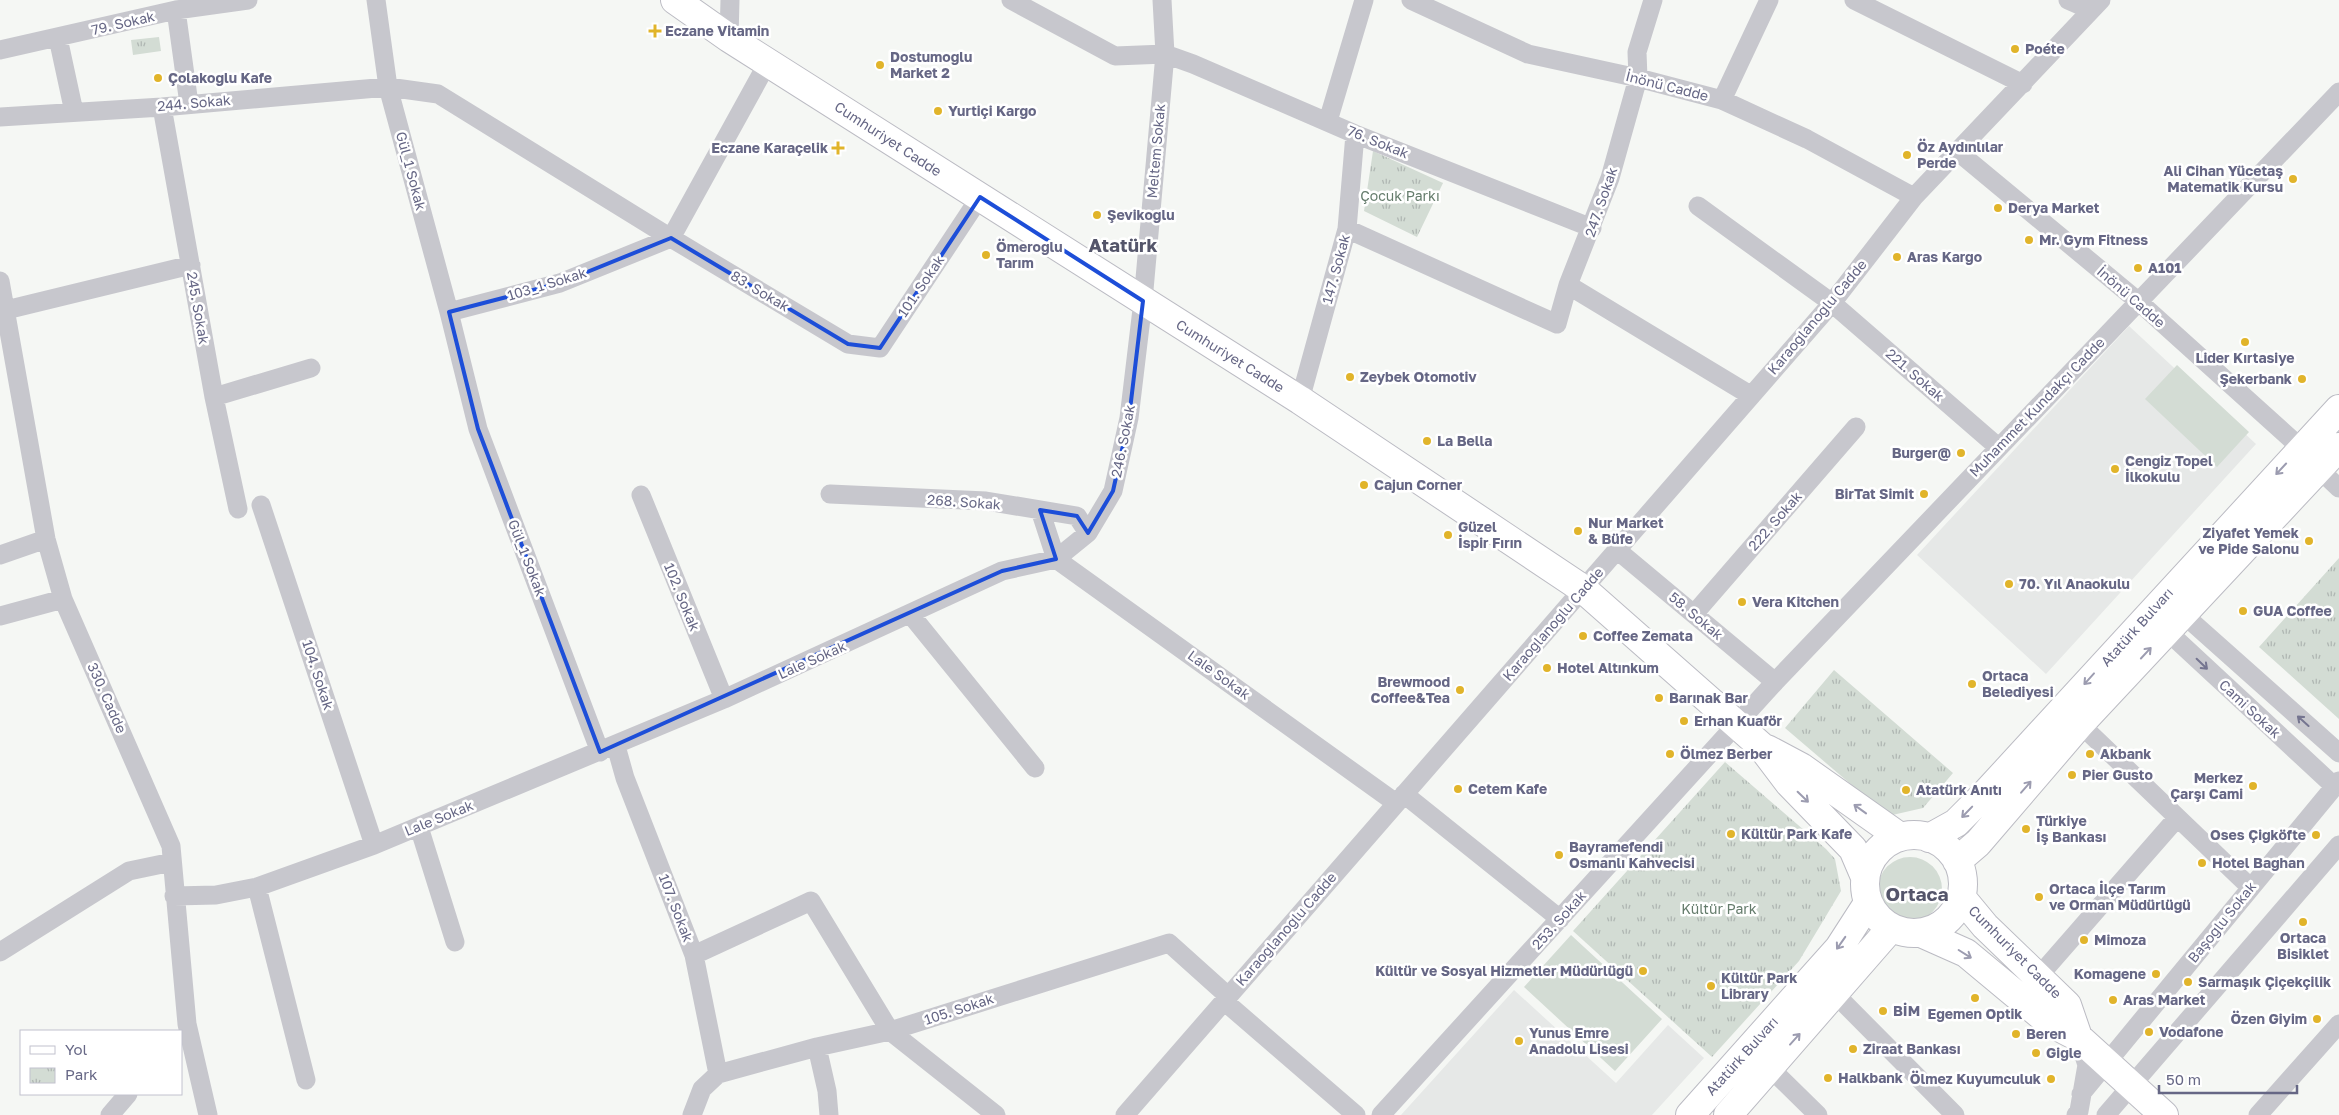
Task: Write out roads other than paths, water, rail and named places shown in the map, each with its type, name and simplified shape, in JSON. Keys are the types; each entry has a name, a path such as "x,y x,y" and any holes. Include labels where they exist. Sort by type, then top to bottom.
{"street":[{"name":"79. Sokak","path":"0,50 176,10 248,0"},
{"name":"Gül_1 Sokak","path":"376,0 388,87 449,312 478,429 608,749"},
{"name":"Cumhuriyet Cadde","path":"675,0 729,38 1300,400 1583,588 1761,746 1789,783 1853,849 1867,890"},
{"path":"729,38 730,0"},
{"path":"1011,0 1115,56 1165,54"},
{"name":"Meltem Sokak","path":"1143,301 1165,54 1162,0"},
{"path":"1328,121 1364,0"},
{"name":"İnönü Cadde","path":"1411,0 1528,54 1638,78 1722,100 1807,139 1914,197"},
{"name":"247. Sokak","path":"1347,229 1557,324 1568,285 1592,228 1610,178 1638,78 1637,52 1653,0"},
{"path":"1722,100 1769,0"},
{"path":"1854,0 2023,84"},
{"path":"2068,0 2096,5"},
{"name":"Karaoğlanoğlu Cadde","path":"1126,1115 1750,395 1832,303 1914,197 2096,5"},
{"path":"176,10 189,104"},
{"path":"58,38 74,112"},
{"name":"76. Sokak","path":"1165,54 1194,64 1355,134 1592,228"},
{"path":"388,87 438,94 671,238 768,62"},
{"name":"244. Sokak","path":"0,117 189,104 388,87"},
{"name":"Muhammet Kundakçı Cadde","path":"1737,724 1998,447 2339,92"},
{"name":"245. Sokak","path":"162,106 214,397 238,509"},
{"name":"147. Sokak","path":"1300,400 1347,229 1355,134"},
{"name":"İnönü Cadde","path":"1957,151 2139,302 2300,448"},
{"name":"101. Sokak","path":"848,344 880,348 980,197"},
{"name":"221. Sokak","path":"1698,206 1832,303 1998,447"},
{"name":"103_1 Sokak","path":"449,312 560,283 671,238"},
{"name":"83. Sokak","path":"671,238 848,344"},
{"path":"6,310 190,265"},
{"name":"330. Cadde","path":"0,281 46,539 63,599 171,846 184,1028 208,1115"},
{"path":"1568,285 1750,395"},
{"name":"246. Sokak","path":"1056,558 1088,533 1113,491 1129,418 1143,301"},
{"path":"214,397 311,368"},
{"name":"Atatürk Bulvarı","path":"1929,838 1956,823 1986,793 2300,448 2339,409"},
{"name":"222. Sokak","path":"1694,614 1856,427"},
{"name":"Atatürk Bulvarı","path":"1957,861 1978,843 2080,724 2175,622 2329,478 2339,447"},
{"name":"268. Sokak","path":"830,494 986,501 1077,516 1088,533"},
{"name":"102. Sokak","path":"641,495 724,699"},
{"name":"104. Sokak","path":"261,505 374,845"},
{"path":"1040,510 1056,558"},
{"path":"0,555 46,539"},
{"name":"58. Sokak","path":"1617,550 1775,682"},
{"name":"Lale Sokak","path":"174,896 216,895 257,887 374,845 724,699 911,615 1002,571 1056,558 1400,798 1560,919"},
{"path":"0,616 63,599"},
{"path":"911,615 1035,768"},
{"name":"Cami Sokak","path":"2175,622 2238,663 2339,753"},
{"name":"Cami Sokak","path":"2175,622 2222,682 2337,784"},
{"path":"2222,682 2238,663"},
{"name":"253. Sokak","path":"1381,1115 1737,724"},
{"path":"2080,724 2250,887"},
{"name":"Cumhuriyet Cadde","path":"1761,746 1801,767 1900,837"},
{"name":"107. Sokak","path":"608,749 625,778 694,955 718,1074"},
{"name":"Başoğlu Sokak","path":"2081,1094 2337,784"},
{"path":"2038,977 2177,818"},
{"path":"419,827 455,942"},
{"path":"1910,835 1929,838 1945,847 1957,861 1961,873 1961,896 1950,918 1940,926 1921,933 1911,933 1891,928 1874,913 1867,890 1869,864 1877,852 1887,843 1900,837 1910,835"},
{"path":"2106,1115 2339,845"},
{"path":"0,952 129,871 172,862"},
{"path":"257,887 306,1080"},
{"name":"Atatürk Bulvarı","path":"1690,1115 1839,948 1867,890"},
{"name":"Cumhuriyet Cadde","path":"1961,896 1985,926 2066,1005 2078,1037"},
{"path":"694,955 811,901 890,1031 996,1115"},
{"name":"Atatürk Bulvarı","path":"1728,1115 1891,928"},
{"name":"Cumhuriyet Cadde","path":"1921,933 1966,953 2049,1022 2078,1037 2106,1065 2164,1115"},
{"name":"105. Sokak","path":"718,1074 817,1047 890,1031 1169,943 1226,998"},
{"path":"1835,994 1955,1115"},
{"path":"1226,998 1356,1115"},
{"path":"2258,1115 2339,1024"},
{"path":"2076,1115 2079,1111 2087,1065 2078,1037"},
{"path":"817,1047 829,1115"},
{"path":"1769,1068 1818,1115"},
{"path":"692,1115 702,1089 718,1074"},
{"path":"110,1115 127,1095"}],"place":[{"name":"Eczane Vitamin","path":"655,31"},
{"name":"Poéte","path":"2015,49"},
{"name":"Dostumoğlu Market 2","path":"880,65"},
{"name":"Çolakoğlu Kafe","path":"158,78"},
{"name":"Yurtiçi Kargo","path":"938,111"},
{"name":"Eczane Karaçelik","path":"838,148"},
{"name":"Öz Aydınlılar Perde","path":"1907,155"},
{"name":"Ali Cihan Yücetaş Matematik Kursu","path":"2293,179"},
{"name":"Derya Market","path":"1998,208"},
{"name":"Şevikoğlu","path":"1097,215"},
{"name":"Mr. Gym Fitness","path":"2029,240"},
{"name":"Ömeroğlu Tarım","path":"986,255"},
{"name":"Aras Kargo","path":"1897,257"},
{"name":"A101","path":"2138,268"},
{"name":"Lider Kırtasiye","path":"2245,342"},
{"name":"Zeybek Otomotiv","path":"1350,377"},
{"name":"Şekerbank","path":"2302,379"},
{"name":"La Bella","path":"1427,441"},
{"name":"Burger@","path":"1961,453"},
{"name":"Cengiz Topel İlkokulu","path":"2115,469"},
{"name":"Cajun Corner","path":"1364,485"},
{"name":"BirTat Simit","path":"1924,494"},
{"name":"Nur Market & Büfe","path":"1578,531"},
{"name":"Güzel İspir Fırın","path":"1448,535"},
{"name":"Ziyafet Yemek ve Pide Salonu","path":"2309,541"},
{"name":"70. Yıl Anaokulu","path":"2009,584"},
{"name":"Vera Kitchen","path":"1742,602"},
{"name":"GUA Coffee","path":"2243,611"},
{"name":"Coffee Zemata","path":"1583,636"},
{"name":"Hotel Altınkum","path":"1547,668"},
{"name":"Ortaca Belediyesi","path":"1972,684"},
{"name":"Brewmood Coffee&Tea","path":"1460,690"},
{"name":"Barınak Bar","path":"1659,698"},
{"name":"Erhan Kuaför","path":"1684,721"},
{"name":"Ölmez Berber","path":"1670,754"},
{"name":"Akbank","path":"2090,754"},
{"name":"Pier Gusto","path":"2072,775"},
{"name":"Merkez Çarşı Cami","path":"2253,786"},
{"name":"Cetem Kafe","path":"1458,789"},
{"name":"Atatürk Anıtı","path":"1906,790"},
{"name":"Türkiye İş Bankası","path":"2026,829"},
{"name":"Kültür Park Kafe","path":"1731,834"},
{"name":"Oses Çiğköfte","path":"2316,835"},
{"name":"Bayramefendi Osmanlı Kahvecisi","path":"1559,855"},
{"name":"Hotel Bağhan","path":"2202,863"},
{"name":"Ortaca İlçe Tarım ve Orman Müdürlüğü","path":"2039,897"},
{"name":"Ortaca Bisiklet","path":"2303,922"},
{"name":"Mimoza","path":"2084,940"},
{"name":"Kültür ve Sosyal Hizmetler Müdürlüğü","path":"1643,971"},
{"name":"Komagene","path":"2156,974"},
{"name":"Sarmaşık Çiçekçilik","path":"2188,982"},
{"name":"Kültür Park Library","path":"1711,986"},
{"name":"Egemen Optik","path":"1975,998"},
{"name":"Aras Market","path":"2113,1000"},
{"name":"BİM","path":"1883,1011"},
{"name":"Özen Giyim","path":"2317,1019"},
{"name":"Vodafone","path":"2149,1032"},
{"name":"Beren","path":"2016,1034"},
{"name":"Yunus Emre Anadolu Lisesi","path":"1519,1041"},
{"name":"Ziraat Bankası","path":"1853,1049"},
{"name":"Gigle","path":"2036,1053"},
{"name":"Halkbank","path":"1828,1078"},
{"name":"Ölmez Kuyumculuk","path":"2051,1079"}],"district":[{"name":"Atatürk","path":"1123,245"},
{"name":"Ortaca","path":"1917,894"}],"park label":[{"name":"Çocuk Parkı","path":"1400,196"},
{"name":"Kültür Park","path":"1719,909"}]}
